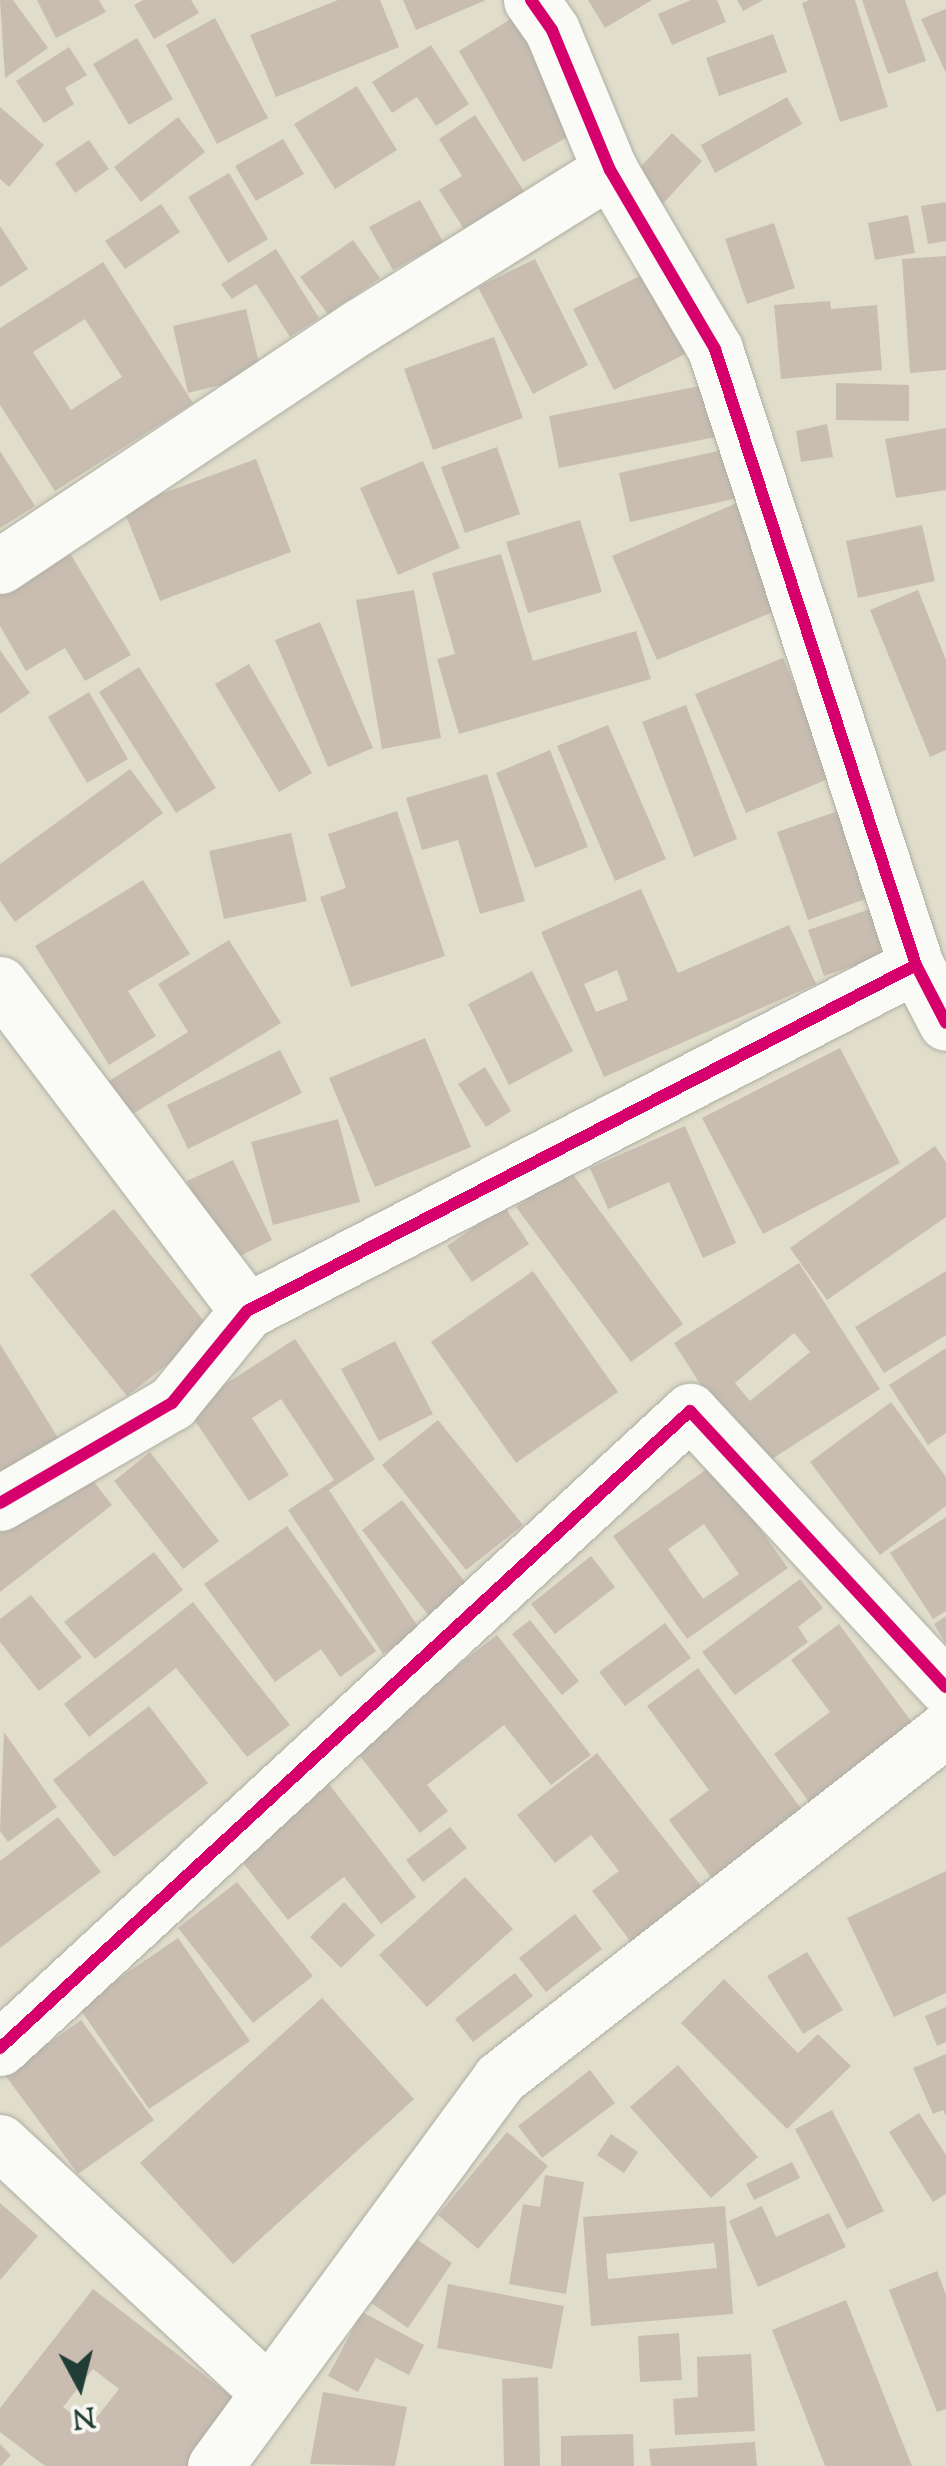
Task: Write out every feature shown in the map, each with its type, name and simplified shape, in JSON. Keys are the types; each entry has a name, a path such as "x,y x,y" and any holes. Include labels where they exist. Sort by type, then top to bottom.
{"street":[{"path":"531,0 552,30 610,170 715,349 916,965 946,1023"},
{"path":"0,566 610,170"},
{"path":"0,1503 172,1404 247,1311 916,965"},
{"path":"0,984 247,1311"},
{"path":"0,2048 690,1411 946,1687"},
{"path":"215,2466 500,2078 946,1728"},
{"path":"0,2142 268,2392"}],"building":[{"path":"0,0 13,0 48,48 5,78"},
{"path":"37,0 99,0 106,12 56,38"},
{"path":"143,0 191,0 199,13 154,39 134,5"},
{"path":"338,0 380,0 399,47 276,97 250,35"},
{"path":"403,0 486,0 416,30"},
{"path":"588,0 652,0 605,28"},
{"path":"691,0 717,0 726,22 672,45 658,14"},
{"path":"737,0 763,0 743,11"},
{"path":"855,0 888,107 840,122 802,3"},
{"path":"862,0 905,0 926,61 888,74"},
{"path":"946,9 946,73 921,19"},
{"path":"514,17 580,130 523,162 459,51"},
{"path":"215,18 268,118 217,144 166,45"},
{"path":"773,34 787,72 719,96 706,58"},
{"path":"137,38 173,99 129,125 93,64"},
{"path":"431,45 469,104 436,126 417,97 392,113 372,82"},
{"path":"69,47 87,75 65,88 74,104 44,123 16,81"},
{"path":"357,86 397,150 335,189 294,124"},
{"path":"787,97 802,124 715,173 701,145"},
{"path":"0,107 44,145 9,187 0,179"},
{"path":"475,115 524,191 464,229 439,190 462,176 439,139"},
{"path":"178,117 205,152 141,202 114,167"},
{"path":"672,133 702,161 661,206 631,177"},
{"path":"283,139 304,174 256,201 235,166"},
{"path":"89,140 109,169 75,193 55,163"},
{"path":"229,173 268,239 228,263 188,197"},
{"path":"420,200 443,242 393,270 369,227"},
{"path":"946,202 946,241 928,244 921,206"},
{"path":"161,204 180,232 125,269 105,241"},
{"path":"908,215 915,253 875,260 868,223"},
{"path":"774,223 795,288 747,304 725,239"},
{"path":"0,226 28,269 0,287"},
{"path":"353,240 380,278 328,314 300,277"},
{"path":"276,249 319,318 290,337 256,284 232,299 221,284"},
{"path":"946,256 946,370 910,373 902,259"},
{"path":"535,259 588,365 533,394 478,287"},
{"path":"103,262 193,403 55,491 0,405 0,328","holes":["85,319 122,377 71,410 33,352"]},
{"path":"652,270 693,350 614,390 573,309"},
{"path":"830,301 831,309 877,305 882,370 781,379 774,305"},
{"path":"246,309 262,375 188,393 173,326"},
{"path":"494,337 523,418 433,450 404,369"},
{"path":"836,383 909,385 909,421 836,420"},
{"path":"705,385 716,437 559,468 549,416"},
{"path":"827,424 833,457 801,462 796,431"},
{"path":"946,428 946,490 896,498 885,439"},
{"path":"497,447 520,514 465,533 441,467"},
{"path":"727,449 738,498 630,522 619,473"},
{"path":"0,451 35,506 0,528"},
{"path":"256,459 291,552 160,601 123,508"},
{"path":"423,461 460,548 398,575 360,488"},
{"path":"744,500 790,605 657,660 612,556"},
{"path":"580,520 602,592 528,613 506,542"},
{"path":"922,525 935,581 858,598 846,541"},
{"path":"68,550 131,655 85,681 65,648 26,671 0,626 0,591"},
{"path":"501,554 533,661 636,631 651,679 459,734 437,659 455,654 432,573"},
{"path":"414,590 441,738 382,749 356,600"},
{"path":"918,590 946,660 946,750 930,757 870,610"},
{"path":"320,622 373,748 328,767 275,640"},
{"path":"0,650 30,693 0,714"},
{"path":"783,658 833,777 746,813 695,694"},
{"path":"249,664 312,773 279,792 215,684"},
{"path":"139,667 216,788 176,813 99,692"},
{"path":"89,692 128,759 87,783 48,717"},
{"path":"686,705 737,839 694,857 642,722"},
{"path":"608,725 666,859 615,881 557,746"},
{"path":"550,750 588,847 535,868 496,773"},
{"path":"130,769 163,813 15,922 0,901 0,864"},
{"path":"487,774 525,901 480,914 458,840 422,850 406,798"},
{"path":"397,811 445,956 351,987 320,897 346,888 328,834"},
{"path":"838,811 868,898 808,920 777,832"},
{"path":"291,833 307,901 224,919 209,851"},
{"path":"143,880 190,954 128,991 156,1036 109,1065 35,946"},
{"path":"641,889 678,973 789,925 816,984 604,1077 541,932","holes":["617,970 628,1000 596,1012 584,984"]},
{"path":"870,909 885,955 824,976 808,930"},
{"path":"229,940 281,1023 131,1115 109,1081 188,1032 158,984"},
{"path":"532,971 573,1051 509,1085 468,1004"},
{"path":"425,1038 471,1147 375,1187 329,1078"},
{"path":"840,1048 900,1163 763,1234 702,1118"},
{"path":"280,1050 302,1093 188,1149 167,1105"},
{"path":"485,1067 511,1111 486,1127 458,1084"},
{"path":"338,1119 360,1202 273,1225 251,1142"},
{"path":"685,1126 736,1243 703,1258 669,1182 608,1209 590,1168"},
{"path":"935,1146 946,1162 946,1217 827,1300 790,1248"},
{"path":"233,1160 272,1240 226,1263 187,1181"},
{"path":"569,1169 683,1324 631,1362 516,1207"},
{"path":"504,1206 529,1244 472,1282 447,1246"},
{"path":"114,1209 211,1330 127,1396 30,1275"},
{"path":"799,1263 880,1389 755,1470 674,1343","holes":["794,1333 810,1352 750,1401 735,1383"]},
{"path":"533,1271 618,1392 516,1463 431,1342"},
{"path":"946,1271 946,1335 884,1373 855,1327"},
{"path":"295,1339 375,1459 329,1490 420,1630 383,1654 288,1510 334,1480 281,1399 252,1418 289,1475 249,1501 187,1409"},
{"path":"395,1341 433,1414 379,1441 341,1369"},
{"path":"0,1344 63,1446 0,1484"},
{"path":"946,1348 946,1433 928,1445 889,1385"},
{"path":"891,1402 946,1477 946,1506 880,1555 810,1462"},
{"path":"438,1420 523,1525 466,1570 382,1465"},
{"path":"150,1452 219,1541 183,1569 114,1481"},
{"path":"714,1464 788,1568 687,1639 613,1536","holes":["704,1524 739,1574 703,1599 668,1549"]},
{"path":"81,1465 112,1505 0,1592 0,1529"},
{"path":"402,1500 471,1590 432,1620 362,1530"},
{"path":"946,1517 946,1611 933,1619 890,1553"},
{"path":"287,1526 376,1651 340,1677 321,1649 275,1682 204,1584"},
{"path":"154,1552 183,1590 95,1659 64,1622"},
{"path":"591,1556 615,1587 555,1634 531,1604"},
{"path":"800,1579 823,1608 798,1627 808,1642 735,1695 702,1652"},
{"path":"31,1595 82,1657 39,1691 0,1642 0,1619"},
{"path":"193,1602 290,1725 247,1757 176,1668 89,1737 64,1704"},
{"path":"946,1616 946,1644 934,1624"},
{"path":"530,1620 579,1681 562,1695 512,1634"},
{"path":"665,1623 691,1658 625,1706 599,1672"},
{"path":"839,1624 922,1736 817,1813 774,1754 830,1712 791,1660"},
{"path":"497,1635 591,1755 551,1785 504,1725 427,1785 448,1811 420,1833 353,1747"},
{"path":"698,1668 808,1818 716,1884 669,1820 709,1790 647,1706"},
{"path":"149,1706 208,1783 114,1857 53,1780"},
{"path":"4,1732 57,1807 8,1842 0,1831"},
{"path":"597,1753 702,1887 631,1942 592,1891 619,1871 591,1835 555,1863 517,1815"},
{"path":"325,1779 416,1897 381,1924 344,1877 288,1920 233,1850"},
{"path":"58,1817 101,1872 0,1948 0,1861"},
{"path":"450,1827 467,1848 423,1882 406,1860"},
{"path":"946,1871 946,1993 894,2017 847,1918"},
{"path":"465,1877 513,1929 427,2007 379,1955"},
{"path":"237,1882 313,1976 253,2023 178,1928"},
{"path":"344,1902 375,1935 341,1968 310,1937"},
{"path":"575,1914 602,1949 546,1992 519,1958"},
{"path":"178,1938 250,2041 149,2109 78,2006"},
{"path":"807,1952 843,2010 803,2034 767,1976"},
{"path":"515,1973 533,1996 473,2042 455,2019"},
{"path":"724,1979 798,2053 818,2034 851,2066 787,2129 681,2023"},
{"path":"322,1998 414,2099 233,2264 140,2163"},
{"path":"946,2007 946,2042 937,2046 925,2016"},
{"path":"81,2020 154,2120 78,2174 5,2075"},
{"path":"946,2054 946,2116 943,2110 933,2114 913,2068"},
{"path":"678,2065 758,2157 711,2198 630,2107"},
{"path":"590,2070 615,2103 542,2158 518,2126"},
{"path":"832,2110 884,2211 847,2229 795,2129"},
{"path":"919,2113 946,2155 946,2194 933,2202 889,2132"},
{"path":"507,2132 548,2166 478,2249 438,2215"},
{"path":"611,2134 638,2152 624,2173 597,2155"},
{"path":"792,2162 800,2178 754,2200 746,2184"},
{"path":"545,2175 584,2182 566,2294 509,2284 523,2204 540,2207"},
{"path":"0,2203 38,2236 0,2280"},
{"path":"725,2206 733,2314 591,2326 583,2217","holes":["714,2243 717,2268 608,2279 606,2254"]},
{"path":"762,2206 776,2237 829,2213 846,2247 758,2287 729,2221"},
{"path":"416,2239 452,2263 408,2328 371,2303"},
{"path":"937,2271 946,2295 946,2409 937,2412 889,2290"},
{"path":"448,2284 564,2306 552,2369 437,2348"},
{"path":"93,2289 239,2402 188,2466 45,2466 0,2432 0,2408","holes":["93,2369 119,2389 89,2427 63,2407"]},
{"path":"846,2300 912,2466 825,2466 772,2330"},
{"path":"362,2312 424,2345 409,2375 376,2358 358,2392 328,2376"},
{"path":"679,2333 682,2380 640,2382 638,2336"},
{"path":"751,2354 755,2431 675,2435 673,2399 698,2397 697,2357"},
{"path":"538,2377 540,2466 504,2466 502,2379"},
{"path":"323,2392 407,2407 395,2466 310,2464"},
{"path":"633,2434 634,2466 561,2466 561,2436"},
{"path":"755,2442 757,2466 651,2466 649,2449"},
{"path":"0,2444 11,2455 1,2466 0,2466"}],"cycle path":[{"path":"531,0 552,30 610,170 715,349 916,965 946,1023"},
{"path":"0,1503 172,1403 247,1311 916,965"},
{"path":"0,2048 690,1411 946,1687"}]}
